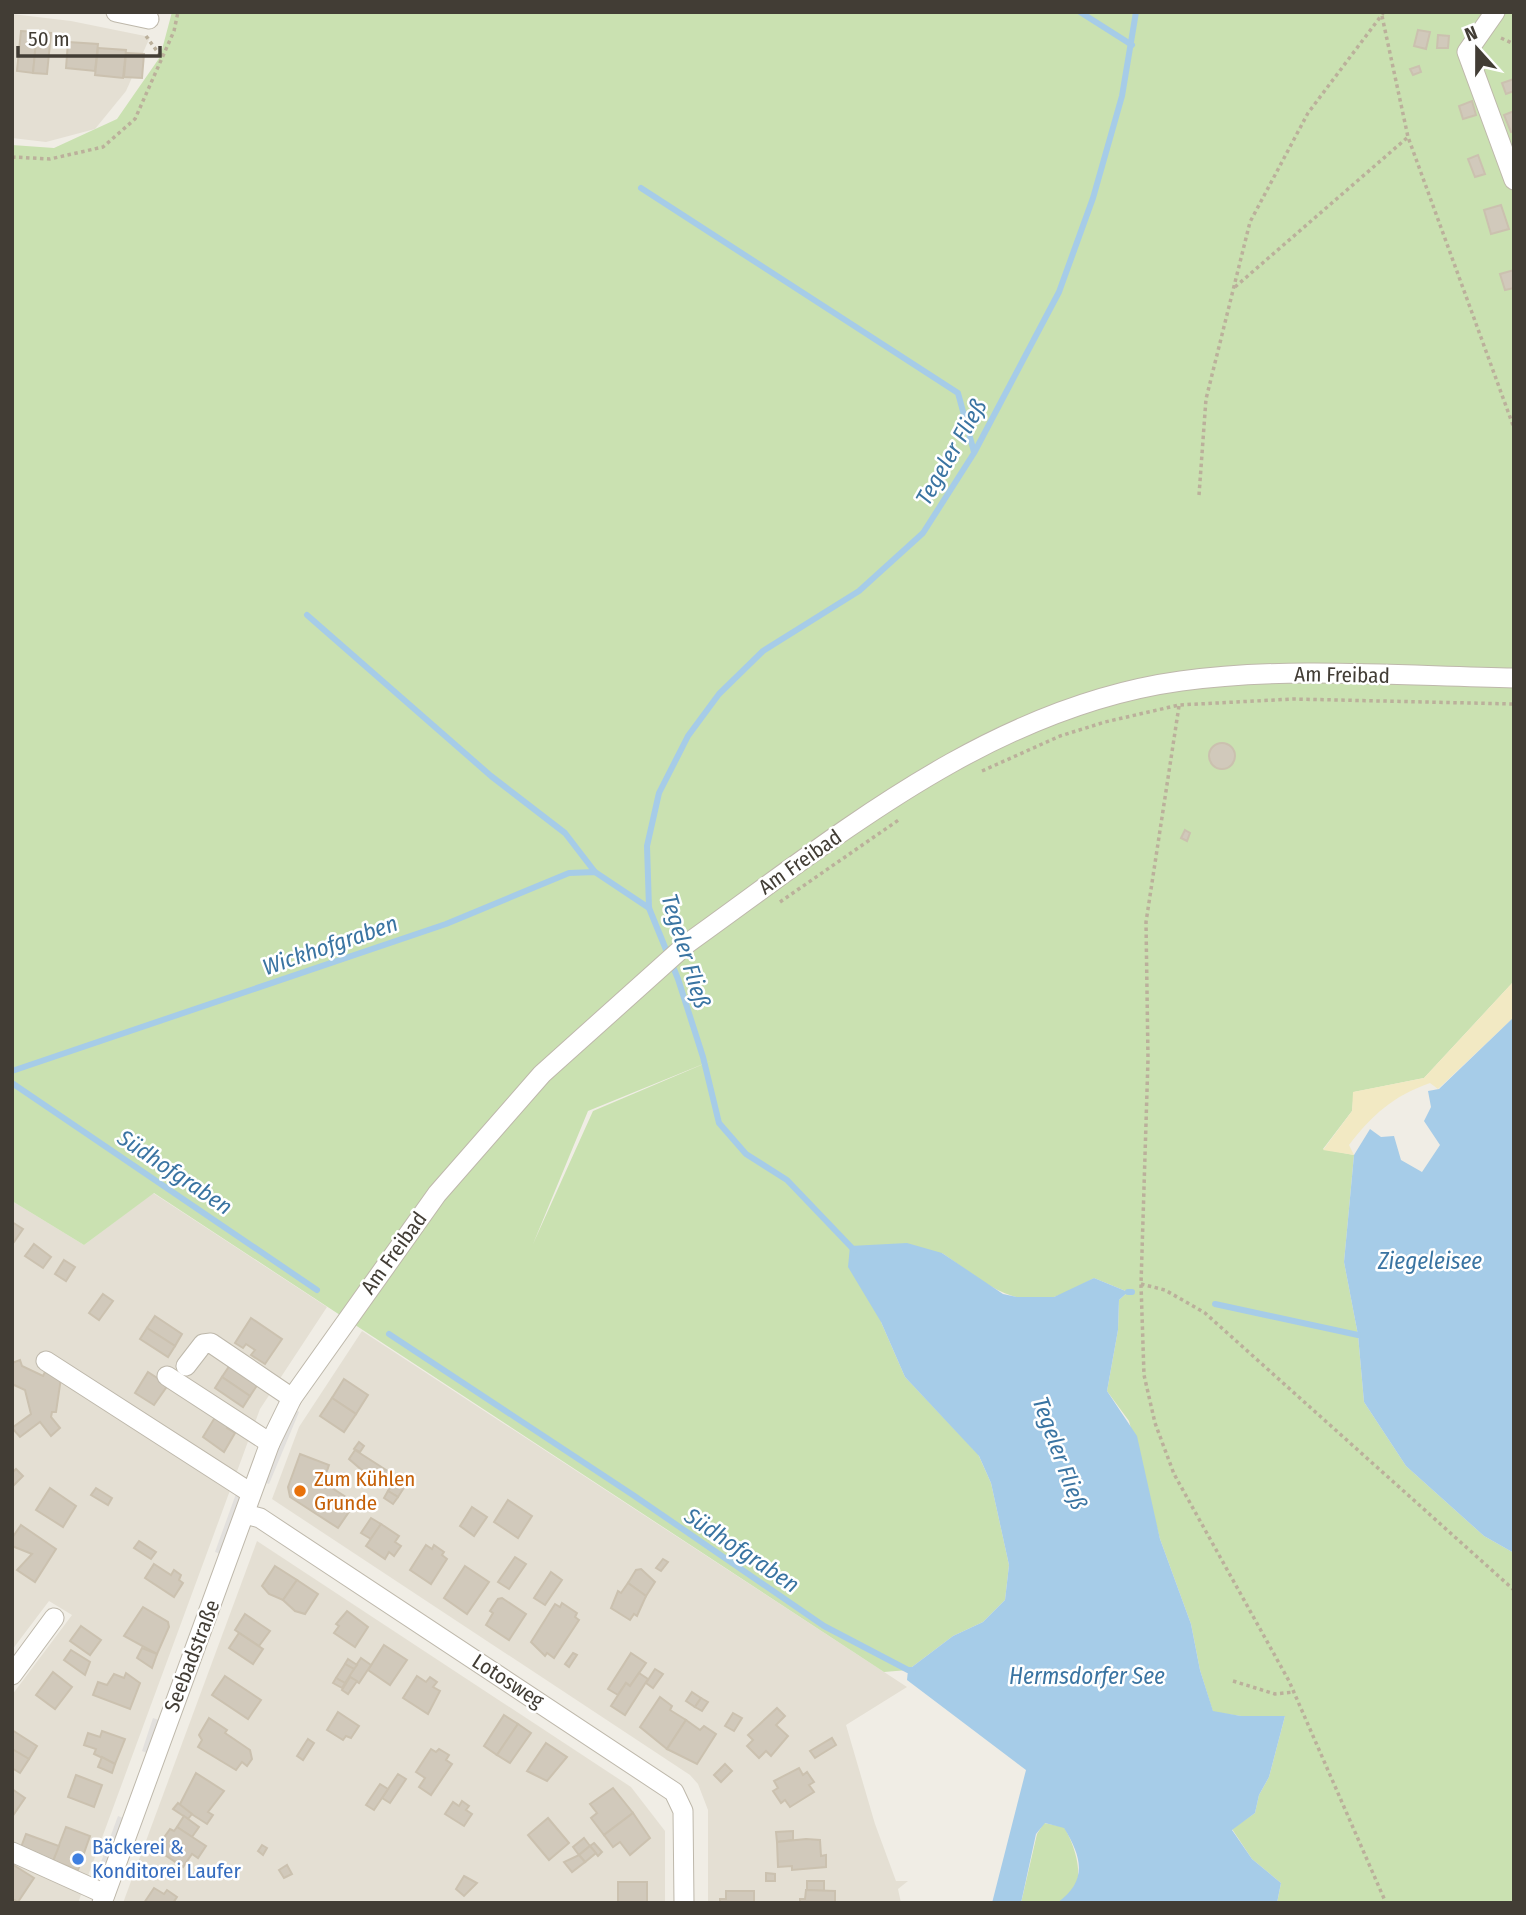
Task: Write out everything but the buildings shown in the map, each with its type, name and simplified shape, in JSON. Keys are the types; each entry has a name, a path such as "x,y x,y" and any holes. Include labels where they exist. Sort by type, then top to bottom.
{"street":[{"path":"116,12 147,27"},
{"path":"1495,12 1467,52 1514,180"},
{"name":"Am Freibad","path":"288,1404 437,1194 542,1074 688,943 869,813 991,740 1052,715 1137,689 1195,680 1287,674 1514,678"},
{"path":"186,1366 202,1344 211,1343 288,1404"},
{"path":"46,1360 251,1493"},
{"path":"167,1376 270,1443"},
{"name":"Seebadstraße","path":"103,1898 251,1493 288,1404"},
{"name":"Lotosweg","path":"245,1514 260,1518 279,1530 674,1792 683,1811 684,1903"},
{"path":"12,1675 54,1618"},
{"path":"12,1852 103,1898"}],"path":[{"path":"12,157 51,159 103,147 135,119 162,58 178,12"},
{"path":"1383,14 1408,138 1514,428"},
{"path":"1199,495 1206,400 1250,222 1308,113 1383,14"},
{"path":"147,27 162,58"},
{"path":"1235,287 1408,138"},
{"path":"974,774 1060,736 1179,705 1293,699 1514,704"},
{"path":"1179,705 1146,922 1148,1059 1141,1284 1144,1375 1155,1423 1174,1474 1257,1620 1294,1692 1387,1903"},
{"path":"779,903 911,811"},
{"path":"1141,1284 1166,1290 1205,1313 1514,1590"},
{"path":"1233,1681 1275,1694 1294,1692"}],"shaded area":[{"path":"12,14 71,21 150,37 126,91 95,129 46,142 12,138"},
{"path":"153,1193 327,1307 260,1409 78,1903 12,1903 12,1695 72,1615 49,1601 12,1650 12,1201 84,1245"},
{"path":"362,1331 907,1687 846,1725 875,1824 896,1881 908,1881 898,1889 901,1903 708,1903 708,1810 698,1784 690,1775 272,1499 299,1427"},
{"path":"294,1409 299,1412 269,1484 263,1482"},
{"path":"237,1491 243,1493 221,1554 215,1552"},
{"path":"257,1541 631,1787 665,1831 665,1903 123,1903"},
{"path":"153,1718 159,1720 147,1753 142,1751"},
{"path":"118,1816 123,1818 99,1886 93,1884"}],"green space":[{"path":"172,12 1514,12 1514,981 1424,1078 1354,1092 1352,1111 1323,1149 1354,1155 1344,1262 1358,1335 1364,1402 1406,1466 1484,1536 1514,1553 1514,1903 1277,1903 1281,1883 1252,1859 1232,1829 1255,1813 1259,1795 1269,1777 1285,1716 1241,1716 1213,1712 1200,1670 1191,1624 1160,1539 1129,1421 1107,1391 1118,1330 1119,1300 1128,1292 1094,1278 1054,1297 1023,1299 994,1288 942,1253 881,1322 905,1377 978,1454 991,1483 1009,1565 1005,1600 983,1622 953,1636 908,1670 884,1672 154,1193 84,1245 12,1201 12,145 54,148 117,119 160,57","holes":["713,1060 593,1111 533,1244 588,1111"]},
{"path":"1044,1823 1064,1827 1077,1859 1078,1881 1067,1898 1055,1903 1021,1903 1037,1834"}],"sand":[{"path":"1514,981 1514,1017 1438,1089 1430,1083 1394,1100 1366,1124 1349,1145 1354,1155 1323,1150 1352,1111 1353,1092 1424,1078"}],"water":[{"name":"Ziegeleisee","path":"1514,1017 1514,1553 1484,1536 1406,1466 1364,1402 1358,1335 1344,1262 1354,1155 1370,1129 1381,1137 1394,1136 1401,1160 1422,1172 1440,1145 1424,1121 1431,1107 1428,1091 1439,1089"},
{"name":"Hermsdorfer See","path":"907,1243 942,1253 1003,1294 1017,1297 1054,1297 1094,1278 1128,1292 1119,1300 1118,1330 1107,1391 1137,1436 1160,1539 1191,1624 1200,1670 1213,1711 1241,1716 1285,1716 1269,1777 1259,1795 1255,1813 1232,1830 1252,1859 1281,1883 1277,1903 1057,1903 1074,1886 1078,1877 1078,1859 1064,1828 1045,1823 1036,1834 1021,1903 992,1903 1026,1770 907,1680 908,1670 953,1636 983,1622 1005,1600 1009,1565 991,1483 979,1456 905,1377 881,1322 848,1267 850,1246"}],"waterway":[{"path":"1080,12 1132,45"},
{"name":"Tegeler Fließ","path":"854,1250 787,1180 746,1154 719,1123 703,1057 678,979 649,908 647,846 659,793 688,736 719,694 763,651 859,591 923,533 974,453 1059,292 1093,198 1122,96 1136,12"},
{"path":"641,188 958,393 974,452"},
{"path":"307,615 491,776 565,833 595,872"},
{"name":"Wickhofgraben","path":"12,1071 446,924 569,873 595,872 649,908"},
{"name":"Südhofgraben","path":"12,1083 317,1290"},
{"path":"1215,1304 1358,1335"},
{"name":"Südhofgraben","path":"389,1334 633,1495 824,1626 908,1670 913,1670"}],"place":[{"name":"Zum Kühlen Grunde","path":"300,1491"},
{"name":"Bäckerei & Konditorei Laufer","path":"78,1859"}]}
